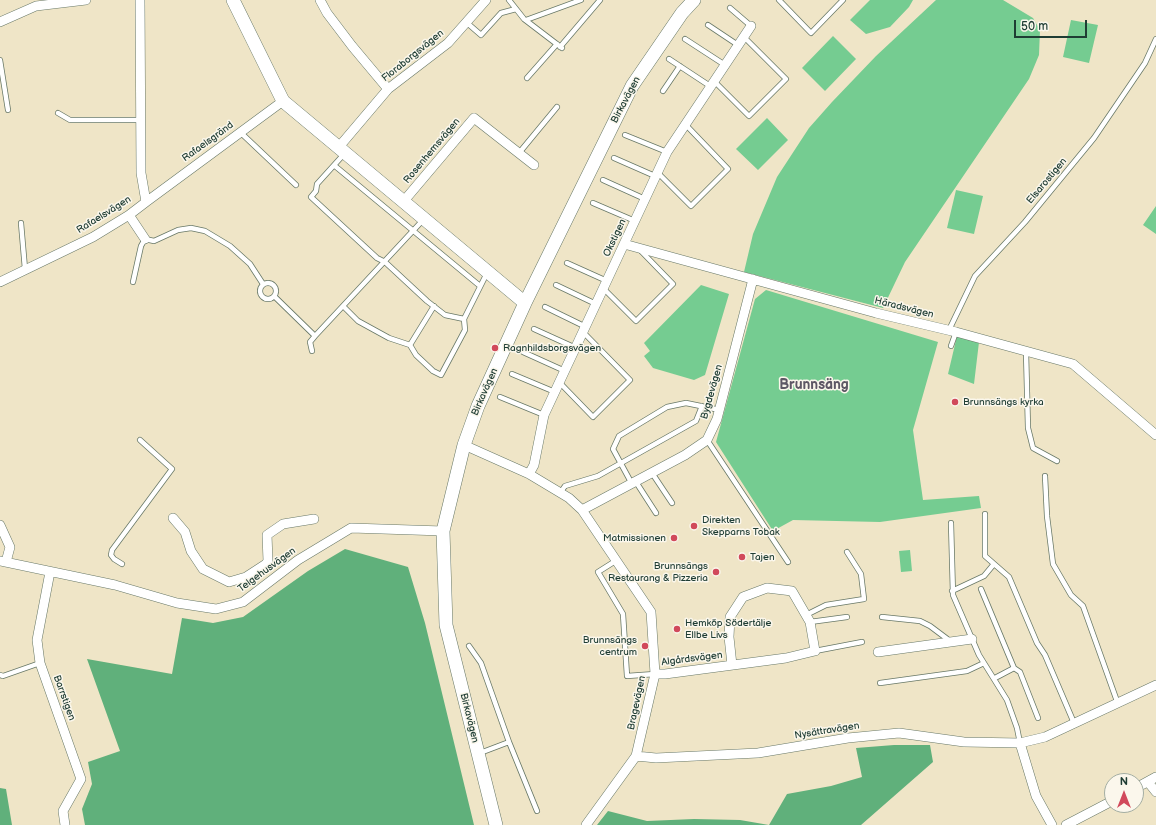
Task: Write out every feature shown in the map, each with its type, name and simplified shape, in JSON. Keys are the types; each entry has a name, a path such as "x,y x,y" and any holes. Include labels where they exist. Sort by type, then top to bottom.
{"street":[{"path":"0,22 36,6 86,0"},
{"name":"Rafaelsvägen","path":"0,282 93,237 129,215 146,202 141,173 140,0"},
{"path":"233,0 284,101 525,303"},
{"path":"320,0 348,41 388,89"},
{"name":"Floraborgsvägen","path":"342,150 388,89 448,43 486,0"},
{"name":"Birkavägen","path":"496,825 446,625 443,532 464,445 478,406 525,303 632,86 682,13 694,0"},
{"name":"Okstigen","path":"529,474 534,465 544,415 656,174 667,152 751,26"},
{"name":"Rafaelsgränd","path":"146,202 284,101"},
{"name":"Rosenhemsvägen","path":"403,202 474,118 534,165"},
{"path":"129,215 145,239"},
{"name":"Häradsvägen","path":"624,244 876,313 952,331 1073,364 1156,436"},
{"name":"Bygdevägen","path":"707,440 720,410 753,280"},
{"path":"582,510 685,455 707,440"},
{"name":"Bragevägen","path":"464,445 529,474 560,493 582,510 651,612 655,674 636,756 586,825"},
{"path":"173,518 185,532 191,551 204,569 229,582 246,577 266,564 268,561 267,535 283,524 314,520"},
{"path":"0,525 10,547 3,561"},
{"name":"Telgehusvägen","path":"3,561 115,585 177,603 216,609 243,602 265,587 298,560 351,528 443,532"},
{"name":"Barrstigen","path":"50,572 36,640 40,664 81,779 63,811 65,825"},
{"name":"Algårdsvägen","path":"655,674 732,665 786,658 815,651 808,618 792,591 767,588 743,597 730,617 729,638 732,665"},
{"path":"878,652 972,639"},
{"name":"Nysättravägen","path":"636,756 656,758 758,753 848,738 899,734 964,742 1020,743 1045,737 1156,685"},
{"path":"1020,743 1036,796 1052,825"},
{"path":"1152,780 1156,792"},
{"path":"1066,825 1104,805"}],"lane":[{"path":"509,0 526,20 560,46"},
{"path":"526,20 581,0"},
{"path":"527,78 560,46 600,0"},
{"path":"779,0 811,32 843,0"},
{"path":"730,8 751,26"},
{"path":"466,22 481,35 501,13 516,9"},
{"path":"708,25 738,45"},
{"path":"669,59 712,84 748,116 786,79 744,37"},
{"path":"685,39 725,66"},
{"name":"Elsarostigen","path":"951,346 952,331 975,276 1025,222 1094,138 1145,63 1156,39"},
{"path":"0,60 8,110"},
{"path":"663,91 680,66"},
{"path":"519,153 557,107"},
{"path":"58,113 70,120 140,120"},
{"path":"614,158 656,174 691,206 728,169 685,124"},
{"path":"240,132 296,185"},
{"path":"625,135 667,152"},
{"path":"342,150 335,166 317,184 316,191 311,197 377,258 386,262 445,315 464,319"},
{"path":"335,166 480,286"},
{"path":"603,180 645,199"},
{"path":"593,203 635,221"},
{"path":"312,351 310,342 315,336 386,262 424,219"},
{"path":"21,223 25,269"},
{"path":"133,282 140,246 145,239 154,241 178,230 191,228 205,231 230,246 250,264 263,284"},
{"path":"567,263 605,284 636,321 673,284 638,248"},
{"path":"343,306 358,321 389,338 410,345 416,355 433,371 441,375 465,330 464,319 487,272"},
{"path":"268,282 274,284 276,290 274,296 268,299 262,297 259,290 263,284 268,282"},
{"path":"556,286 596,304"},
{"path":"274,296 315,336"},
{"path":"410,345 434,306"},
{"path":"545,307 584,329 630,380 593,417 560,383"},
{"path":"534,329 576,348"},
{"path":"523,352 565,371"},
{"path":"1026,352 1028,428 1033,448 1057,461"},
{"path":"512,374 555,392"},
{"path":"500,397 544,415"},
{"path":"656,513 621,464 613,449 619,436 667,407 686,403 720,410"},
{"path":"560,493 565,486 598,476 696,421 702,406"},
{"path":"122,564 114,559 112,550 172,469 140,440"},
{"path":"707,440 788,562"},
{"path":"652,473 672,503"},
{"path":"1045,476 1047,516 1053,564 1071,595 1083,606 1118,704"},
{"path":"985,514 985,556 1009,577 1037,643 1046,654 1075,724"},
{"path":"951,523 952,591 972,639 984,663 995,678 1007,700 1017,728 1020,743"},
{"path":"808,618 826,605 864,599 860,574 846,552"},
{"path":"617,560 598,572 623,614 627,676 655,674"},
{"path":"952,591 984,576 994,564"},
{"path":"981,589 1014,668 1020,672 1038,718"},
{"path":"808,618 847,617"},
{"path":"882,617 920,621 930,626 951,642"},
{"path":"815,651 862,642"},
{"path":"469,646 481,664 509,742 537,811"},
{"path":"880,683 967,671 984,663"},
{"path":"0,675 3,676 40,664"},
{"path":"995,678 1014,668"},
{"name":"Birkavägen","path":"478,754 509,742"}],"green space":[{"path":"870,0 913,0 909,7 890,27 866,34 850,20"},
{"path":"936,0 1003,0 1033,18 1040,30 1039,55 1029,79 905,262 883,308 744,272 753,234 777,177 809,128 876,56"},
{"path":"1071,20 1098,25 1089,63 1063,57"},
{"path":"833,36 856,59 825,91 802,68"},
{"path":"767,118 788,140 758,170 736,149"},
{"path":"956,190 983,196 974,234 947,228"},
{"path":"1156,206 1156,234 1143,225"},
{"path":"701,285 729,294 705,375 694,380 653,368 644,356 650,351 644,343"},
{"path":"766,290 938,342 913,430 923,500 979,496 981,508 880,522 793,520 773,531 716,442 755,299"},
{"path":"957,336 979,342 974,384 948,374"},
{"path":"345,549 408,567 425,623 474,825 85,825 82,809 92,784 88,762 120,751 87,659 172,674 182,618 213,623 243,617 308,571"},
{"path":"910,550 912,571 901,572 899,551"},
{"path":"894,745 930,745 933,762 861,825 769,825 787,794 831,786 862,777 856,748"},
{"path":"0,788 6,789 12,825 0,825"},
{"path":"608,811 647,821 694,819 740,820 769,825 597,825"}],"place":[{"name":"Ragnhildsborgsvägen","path":"495,348"},
{"name":"Brunnsängs kyrka","path":"955,402"},
{"name":"Direkten Skepparns Tobak","path":"694,526"},
{"name":"Matmissionen","path":"674,538"},
{"name":"Tajen","path":"742,557"},
{"name":"Brunnsängs Restaurang & Pizzeria","path":"716,572"},
{"name":"Hemköp Södertälje Ellbe Livs","path":"677,629"},
{"name":"Brunnsängs centrum","path":"645,646"}],"district":[{"name":"Brunnsäng","path":"814,385"}]}
